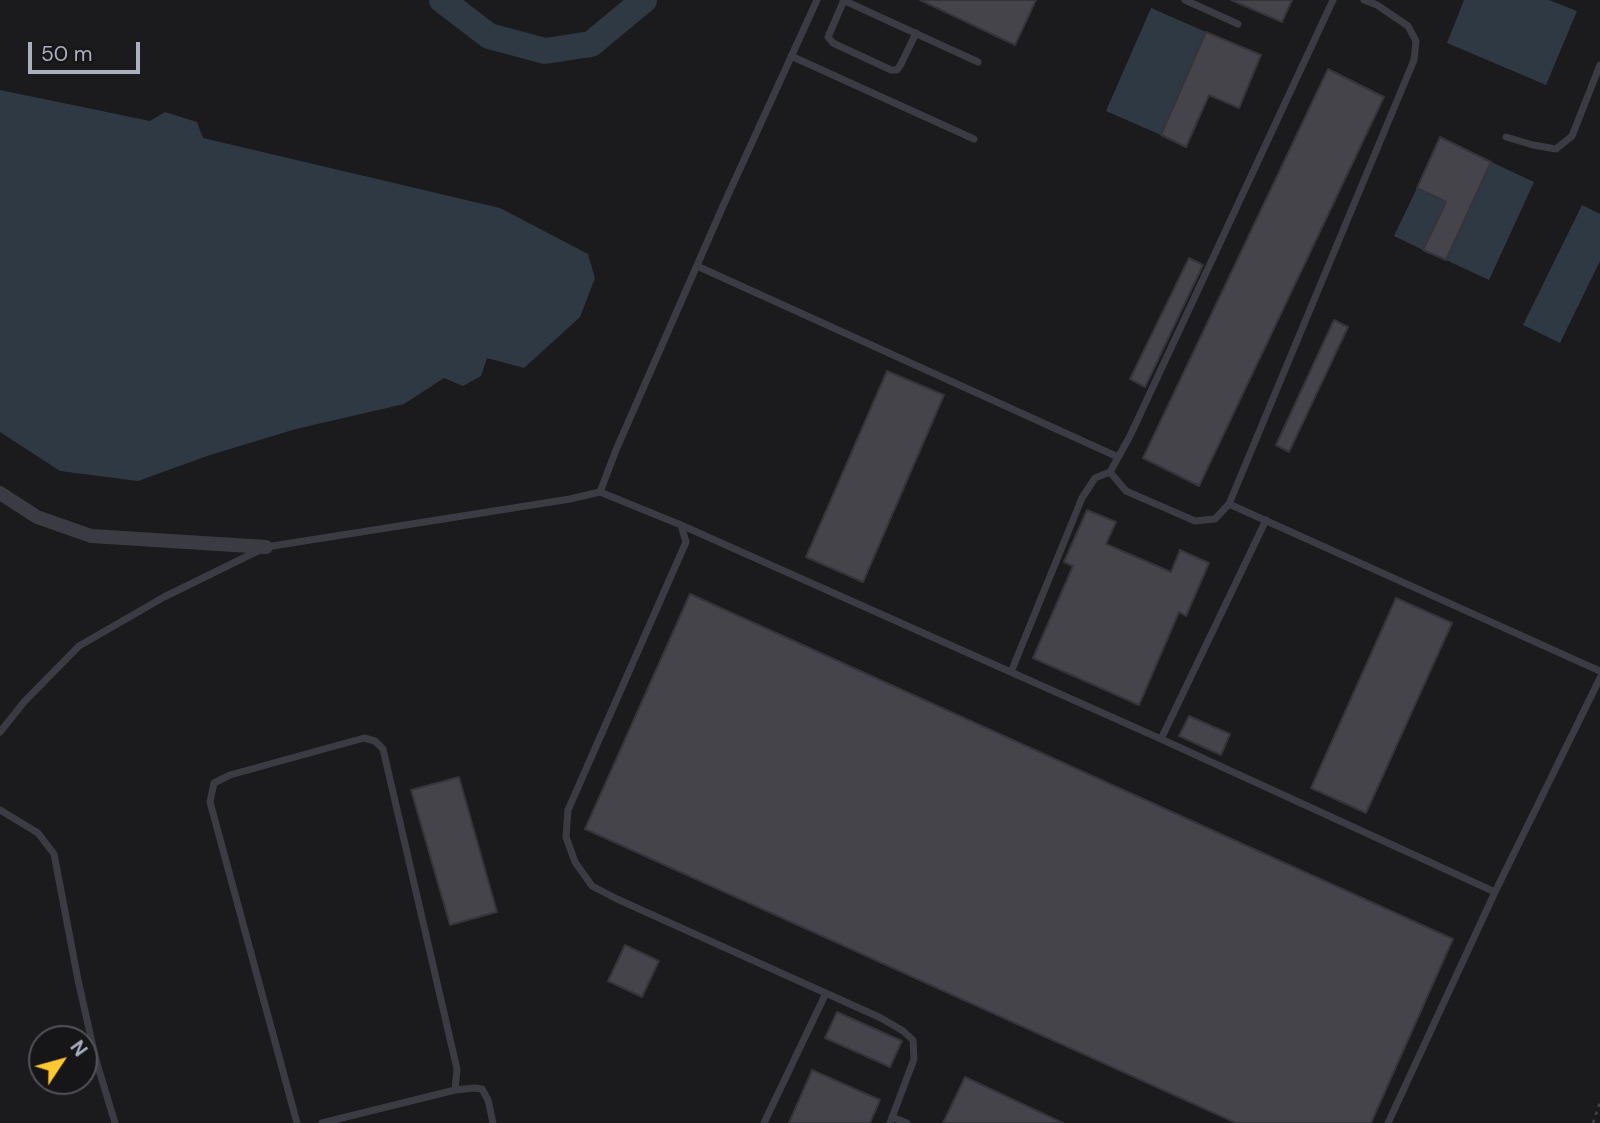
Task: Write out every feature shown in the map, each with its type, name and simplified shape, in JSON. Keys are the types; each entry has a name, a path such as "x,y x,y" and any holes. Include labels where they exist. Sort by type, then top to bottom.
{"street":[{"path":"0,492 37,517 91,536 266,547"}],"lane":[{"path":"600,492 696,266 817,0"},
{"path":"916,33 897,70 891,70 833,43 828,37 844,0 916,33 978,62"},
{"path":"1185,0 1238,24"},
{"path":"1011,672 1082,498 1095,478 1110,472 1136,423 1333,0"},
{"path":"1110,472 1126,491 1195,521 1215,519 1229,505 1415,60 1416,41 1408,26 1378,3 1364,0"},
{"path":"791,56 974,139"},
{"path":"1507,136 1556,149 1572,136 1600,65"},
{"path":"696,266 1118,457"},
{"path":"0,732 24,702 79,646 164,597 266,547 600,492 681,525 1161,739 1495,892"},
{"path":"1229,505 1600,671"},
{"path":"1161,739 1266,520"},
{"path":"681,525 686,542 568,810 566,837 575,862 592,886 617,899 881,1018 903,1031 913,1040 915,1059 891,1120 907,1123"},
{"path":"1388,1123 1495,892 1600,678"},
{"path":"297,1123 210,802 214,783 230,775 364,738 375,741 383,749 457,1069 454,1090"},
{"path":"0,810 38,833 54,854 96,1060 115,1123"},
{"path":"764,1123 826,993"},
{"path":"322,1123 474,1087 482,1089 488,1100 493,1123"}],"path":[{"path":"1594,1123 1600,1102"}],"shaded area":[{"path":"1464,0 1549,0 1577,11 1546,85 1447,43"},
{"path":"1151,8 1206,32 1161,135 1106,111"},
{"path":"0,90 150,121 165,112 197,122 203,138 500,208 588,254 595,278 580,317 524,368 487,358 481,376 463,386 444,378 404,404 296,429 210,455 138,481 60,471 0,432"},
{"path":"1491,162 1534,182 1489,280 1446,260"},
{"path":"1417,188 1446,202 1423,250 1394,236"},
{"path":"1582,205 1600,214 1600,261 1560,343 1523,325"}],"building":[{"path":"920,0 1036,0 1015,45"},
{"path":"1231,0 1292,0 1282,22"},
{"path":"1206,32 1261,55 1239,108 1209,95 1186,147 1161,135"},
{"path":"1328,69 1384,97 1199,486 1143,458"},
{"path":"1440,137 1491,162 1446,260 1423,250 1446,202 1417,188"},
{"path":"1189,258 1203,265 1145,387 1130,379"},
{"path":"1334,320 1348,327 1289,452 1276,445"},
{"path":"887,371 944,395 863,582 806,557"},
{"path":"1087,510 1116,522 1106,544 1171,572 1180,550 1209,563 1186,616 1179,612 1139,705 1033,658 1073,566 1064,562"},
{"path":"690,594 1453,939 1371,1123 1236,1123 585,829"},
{"path":"1396,598 1452,623 1366,813 1311,788"},
{"path":"1189,716 1230,734 1221,755 1179,736"},
{"path":"459,777 497,912 450,925 411,790"},
{"path":"625,945 659,961 642,997 608,981"},
{"path":"837,1012 902,1041 890,1067 825,1038"},
{"path":"812,1070 880,1100 870,1123 789,1123"},
{"path":"965,1077 1063,1123 943,1123"}],"waterway":[{"path":"442,0 489,36 545,51 591,44 644,0"}]}
